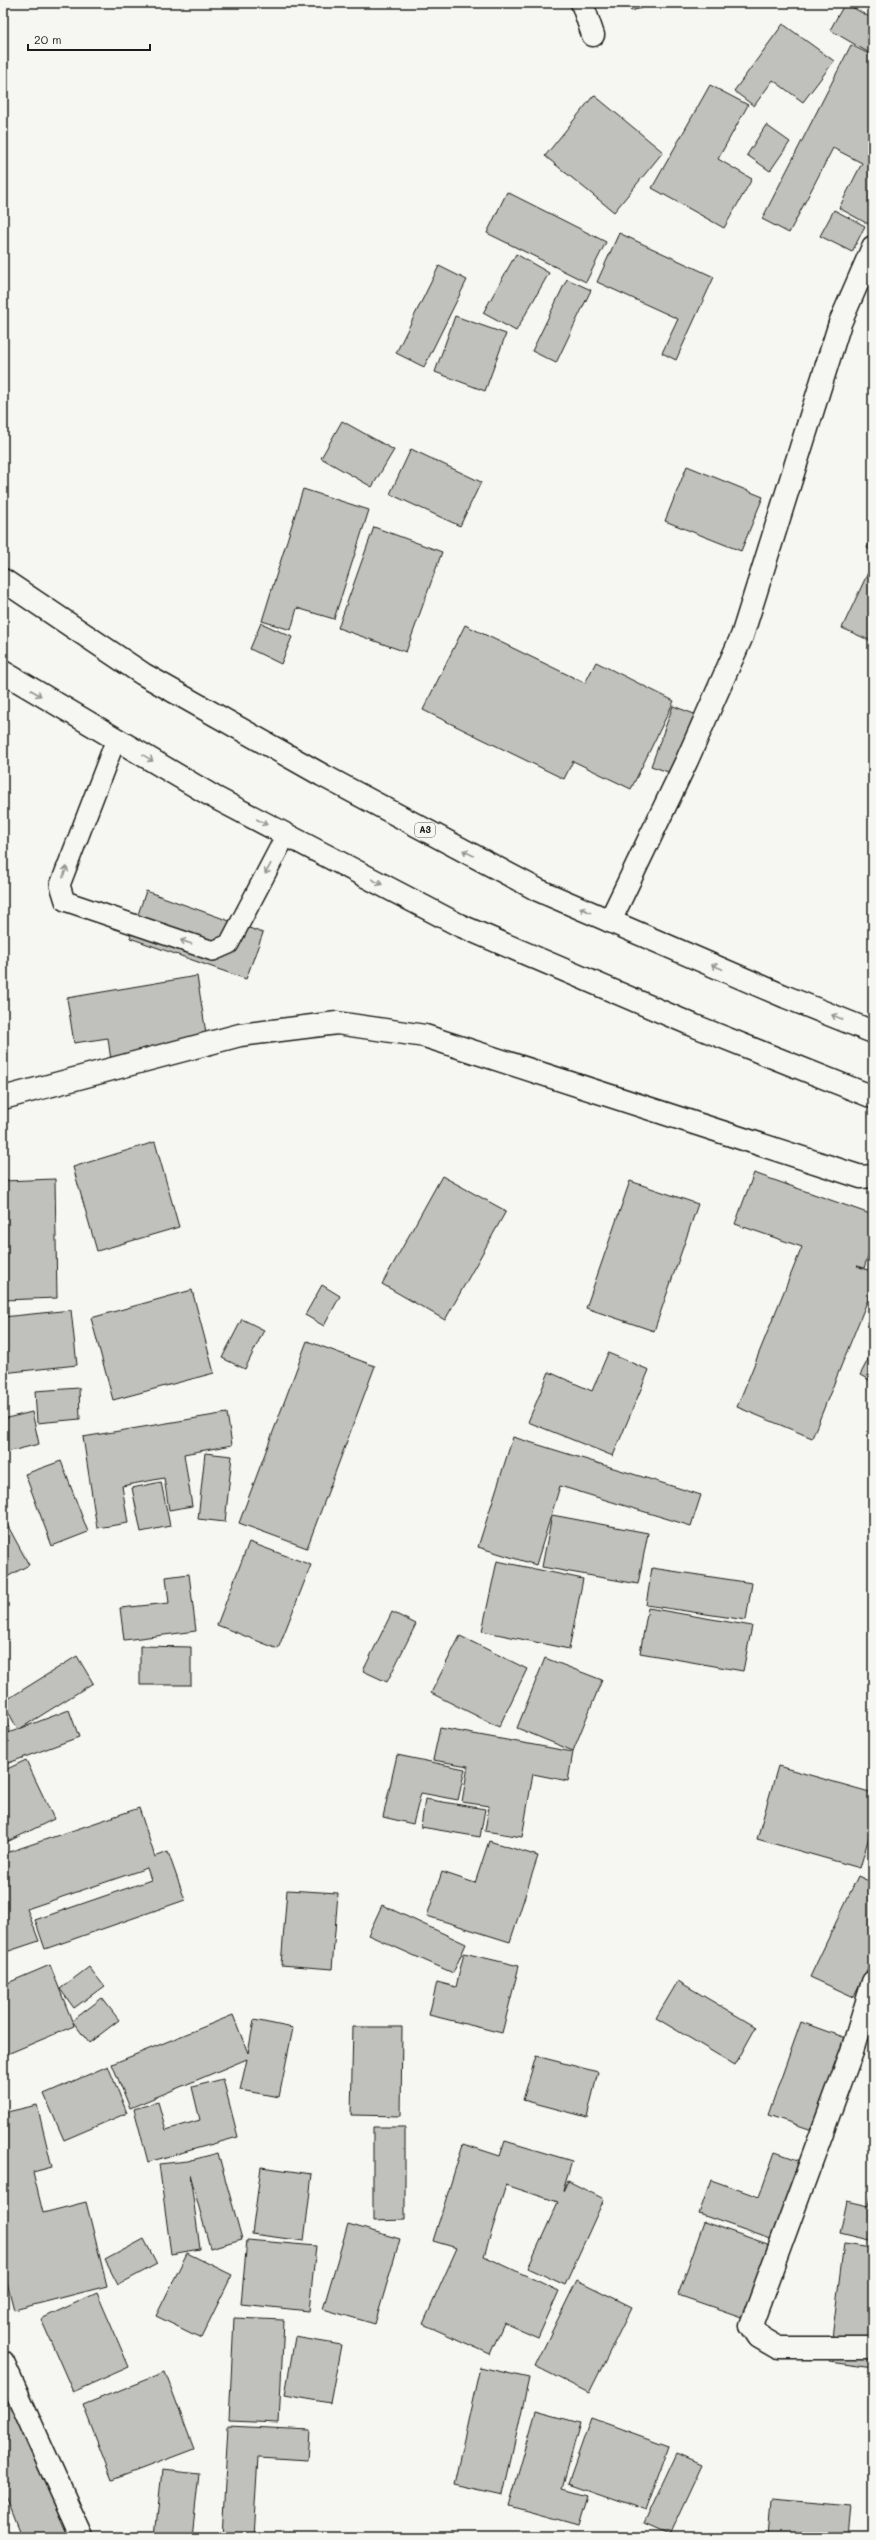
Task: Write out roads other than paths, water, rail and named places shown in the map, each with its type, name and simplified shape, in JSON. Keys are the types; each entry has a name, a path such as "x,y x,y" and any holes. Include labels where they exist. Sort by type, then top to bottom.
{"main road":[{"path":"582,3 592,35"},
{"path":"610,921 688,760 742,636 840,323 873,247"},
{"name":"A3","path":"3,580 143,674 322,775 538,890 786,997 873,1032"},
{"path":"3,672 214,797 458,925 695,1026 873,1097"},
{"path":"3,1098 240,1035 338,1023 425,1036 860,1178 873,1176"},
{"path":"873,1982 852,2051 751,2326 759,2337 778,2348 873,2348"},
{"path":"3,2362 82,2537"}],"lane":[{"path":"116,739 60,885 66,901 213,951 229,944 286,835"}]}
